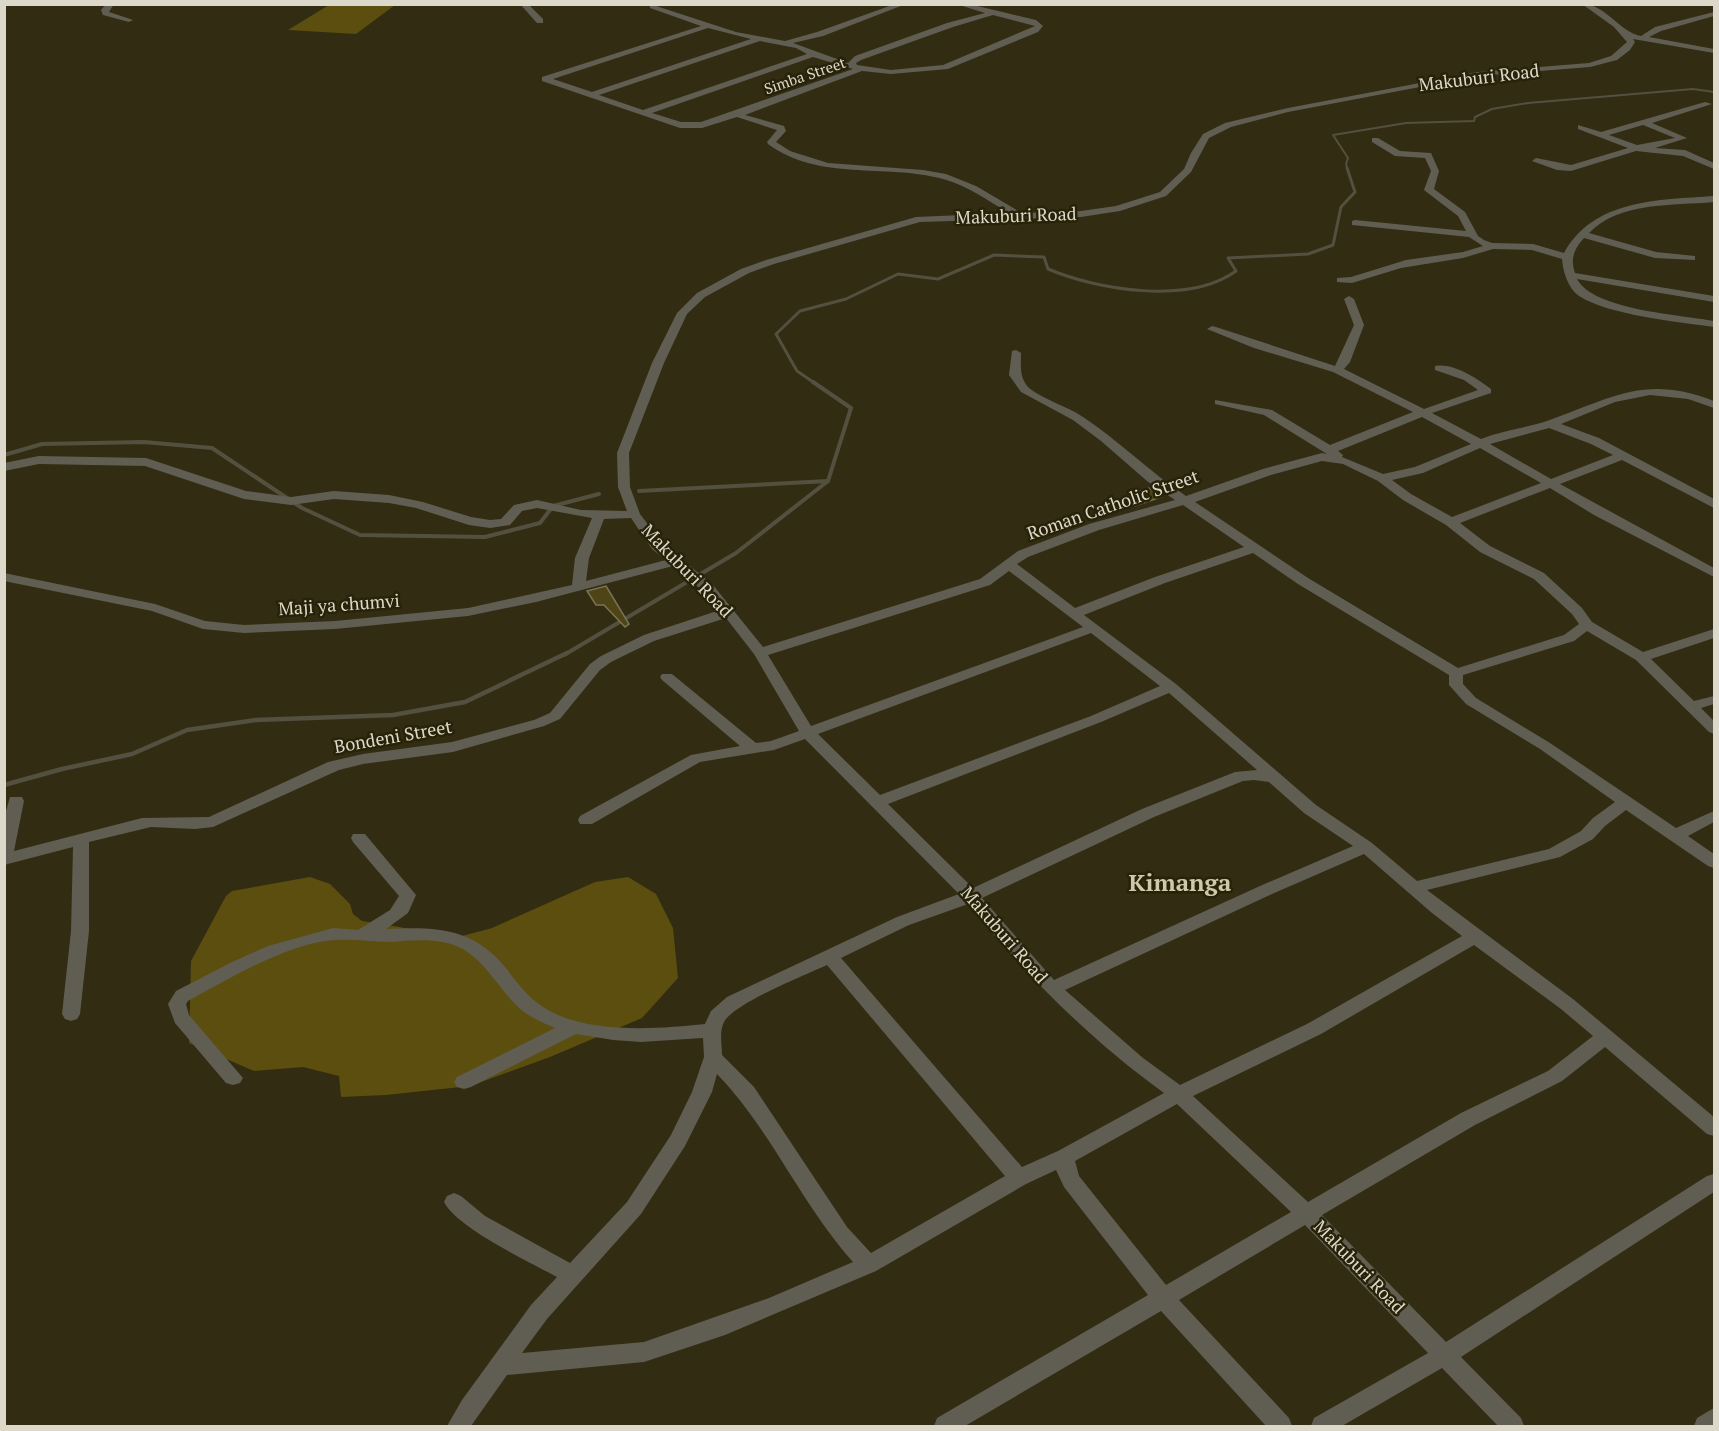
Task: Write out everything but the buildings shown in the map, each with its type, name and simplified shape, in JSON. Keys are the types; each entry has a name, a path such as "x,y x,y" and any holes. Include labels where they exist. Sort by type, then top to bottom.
{"street":[{"path":"111,4 105,10 106,13 129,20"},
{"path":"523,4 540,21"},
{"path":"785,43 820,34 903,4"},
{"path":"959,4 993,13 1039,26 1035,30 945,68 891,72 857,67 852,62 950,25 993,13"},
{"path":"1585,4 1611,21 1628,36 1714,51"},
{"name":"Simba Street","path":"653,6 757,40 804,48 813,54 857,67"},
{"path":"1643,38 1659,29 1714,14"},
{"path":"703,24 706,26 702,29 545,79 680,125 694,126 741,113"},
{"name":"Makuburi Road","path":"1513,1426 1307,1214 1179,1094 1136,1063 1052,989 1018,953 971,896 807,732 760,653 729,612 708,588 657,546 634,514 624,487 623,453 658,363 682,313 701,295 745,271 919,219 1081,214 1117,209 1163,194 1188,170 1206,136 1228,125 1288,110 1478,74 1556,69 1602,62 1614,58 1627,48 1631,42 1628,36"},
{"path":"594,94 757,40"},
{"path":"645,112 813,54"},
{"name":"Simba Street","path":"857,67 740,115 781,128 782,130 775,135 772,144 789,153 832,167 893,169 954,179 1020,216"},
{"path":"1602,134 1708,104"},
{"path":"1536,160 1557,167 1571,168 1636,148 1660,145 1683,138 1643,122"},
{"path":"1581,127 1636,148 1654,152 1685,153 1714,165"},
{"path":"1375,140 1398,154 1428,155 1435,171 1429,190 1462,214 1477,240 1491,246 1533,247 1566,257"},
{"path":"1714,199 1623,209 1600,218 1581,234 1566,257 1576,289 1600,300 1714,324"},
{"path":"1355,223 1474,235"},
{"path":"1581,234 1655,255 1691,258"},
{"path":"1341,280 1352,280 1414,262 1464,256 1491,246"},
{"path":"1571,275 1714,299"},
{"path":"1337,370 1344,362 1359,325 1349,299"},
{"path":"1212,329 1258,346 1337,370 1401,400 1483,444 1599,512 1714,573"},
{"path":"1016,353 1015,375 1025,390 1077,418 1105,438 1151,478 1330,598 1456,673 1569,638 1587,625"},
{"path":"1329,450 1422,413 1487,391 1468,378 1439,368"},
{"path":"1382,478 1419,470 1517,430 1550,424 1618,397 1644,390 1679,393 1714,405"},
{"path":"1219,402 1268,412 1346,461"},
{"path":"1550,424 1595,441 1713,502"},
{"path":"1451,522 1622,456"},
{"name":"Roman Catholic Street","path":"760,653 985,582 997,576 1023,554 1094,527 1185,501 1267,472 1322,457 1346,461 1382,478 1407,497 1451,522 1485,549 1539,576 1577,611 1587,625 1641,657 1714,729"},
{"path":"4,467 39,460 146,462 244,495 291,501 334,495 389,499 419,505 469,521 490,524 505,522 518,508 537,504 599,516 634,514"},
{"path":"578,587 582,558 599,516"},
{"path":"1073,614 1160,580 1255,548"},
{"name":"Maji ya chumvi","path":"4,577 155,608 203,625 231,629 335,625 468,612 677,561"},
{"path":"1009,564 1073,614 1128,652 1310,809 1366,847 1474,936 1568,1004 1714,1128"},
{"name":"Bondeni Street","path":"4,859 154,820 197,825 213,822 334,766 363,759 453,747 539,723 555,716 585,679 606,659 649,638 729,612"},
{"path":"586,820 687,762 706,755 774,745 1093,628"},
{"path":"1641,657 1678,647 1714,633"},
{"path":"1456,673 1454,680 1456,685 1471,701 1545,746 1714,862"},
{"path":"667,677 753,749"},
{"path":"878,802 1096,719 1171,687"},
{"path":"1692,706 1714,700"},
{"path":"458,1426 539,1312 634,1208 678,1140 702,1092 713,1057 712,1030 717,1016 733,1002 903,921 971,896 1148,813 1235,779 1254,775 1274,778"},
{"path":"4,859 16,801"},
{"path":"1414,888 1554,853 1587,835 1599,822 1626,802"},
{"path":"1675,836 1714,816"},
{"path":"71,1014 80,931 81,838"},
{"path":"359,838 408,896 406,904 398,914 361,936"},
{"path":"1052,989 1266,890 1366,847"},
{"path":"233,1078 182,1018 177,1004 182,996 234,969 304,941 336,934 439,935 464,942 490,961 524,1002 537,1013 574,1028 668,1035 712,1030"},
{"path":"501,1365 644,1352 675,1343 777,1305 869,1265 1018,1178 1065,1157 1179,1094 1314,1029 1474,936"},
{"path":"830,957 1018,1178"},
{"path":"464,1082 574,1028"},
{"path":"945,1426 1468,1119 1555,1076 1606,1036"},
{"path":"713,1057 747,1092 840,1233 869,1265"},
{"path":"1065,1157 1065,1168 1071,1181 1164,1299 1281,1426"},
{"path":"1322,1426 1445,1356 1714,1182"},
{"path":"454,1202 478,1222 572,1275"},
{"path":"1705,1426 1714,1419"}],"shaded area":[{"path":"329,5 395,5 356,34 288,30"},
{"path":"310,877 330,884 350,904 353,914 362,921 422,933 462,936 492,928 595,882 628,877 656,894 673,928 678,978 642,1018 550,1057 470,1086 386,1095 341,1097 339,1076 303,1067 254,1071 189,1043 191,961 226,896 232,891"}],"waterway":[{"path":"1348,170 1346,164 1348,158 1333,135 1406,123 1474,121 1475,117 1492,109 1528,103 1693,89 1714,92"},
{"path":"816,384 797,371 776,334 800,311 846,299 898,274 938,279 994,255 1044,257 1048,269 1069,277 1117,288 1143,291 1194,288 1216,282 1236,271 1228,258 1308,254 1333,245 1341,207 1355,192 1347,168"},
{"path":"813,382 851,408 828,481"},
{"path":"4,455 42,444 144,442 212,448 302,508 360,535 485,537 540,523 553,506 599,494"},
{"path":"564,655 736,553 828,481"},
{"path":"639,491 828,481"},
{"path":"4,785 62,769 132,754 187,730 256,720 393,715 465,702 567,653"}],"district":[{"name":"Kimanga","path":"1180,883"}]}
